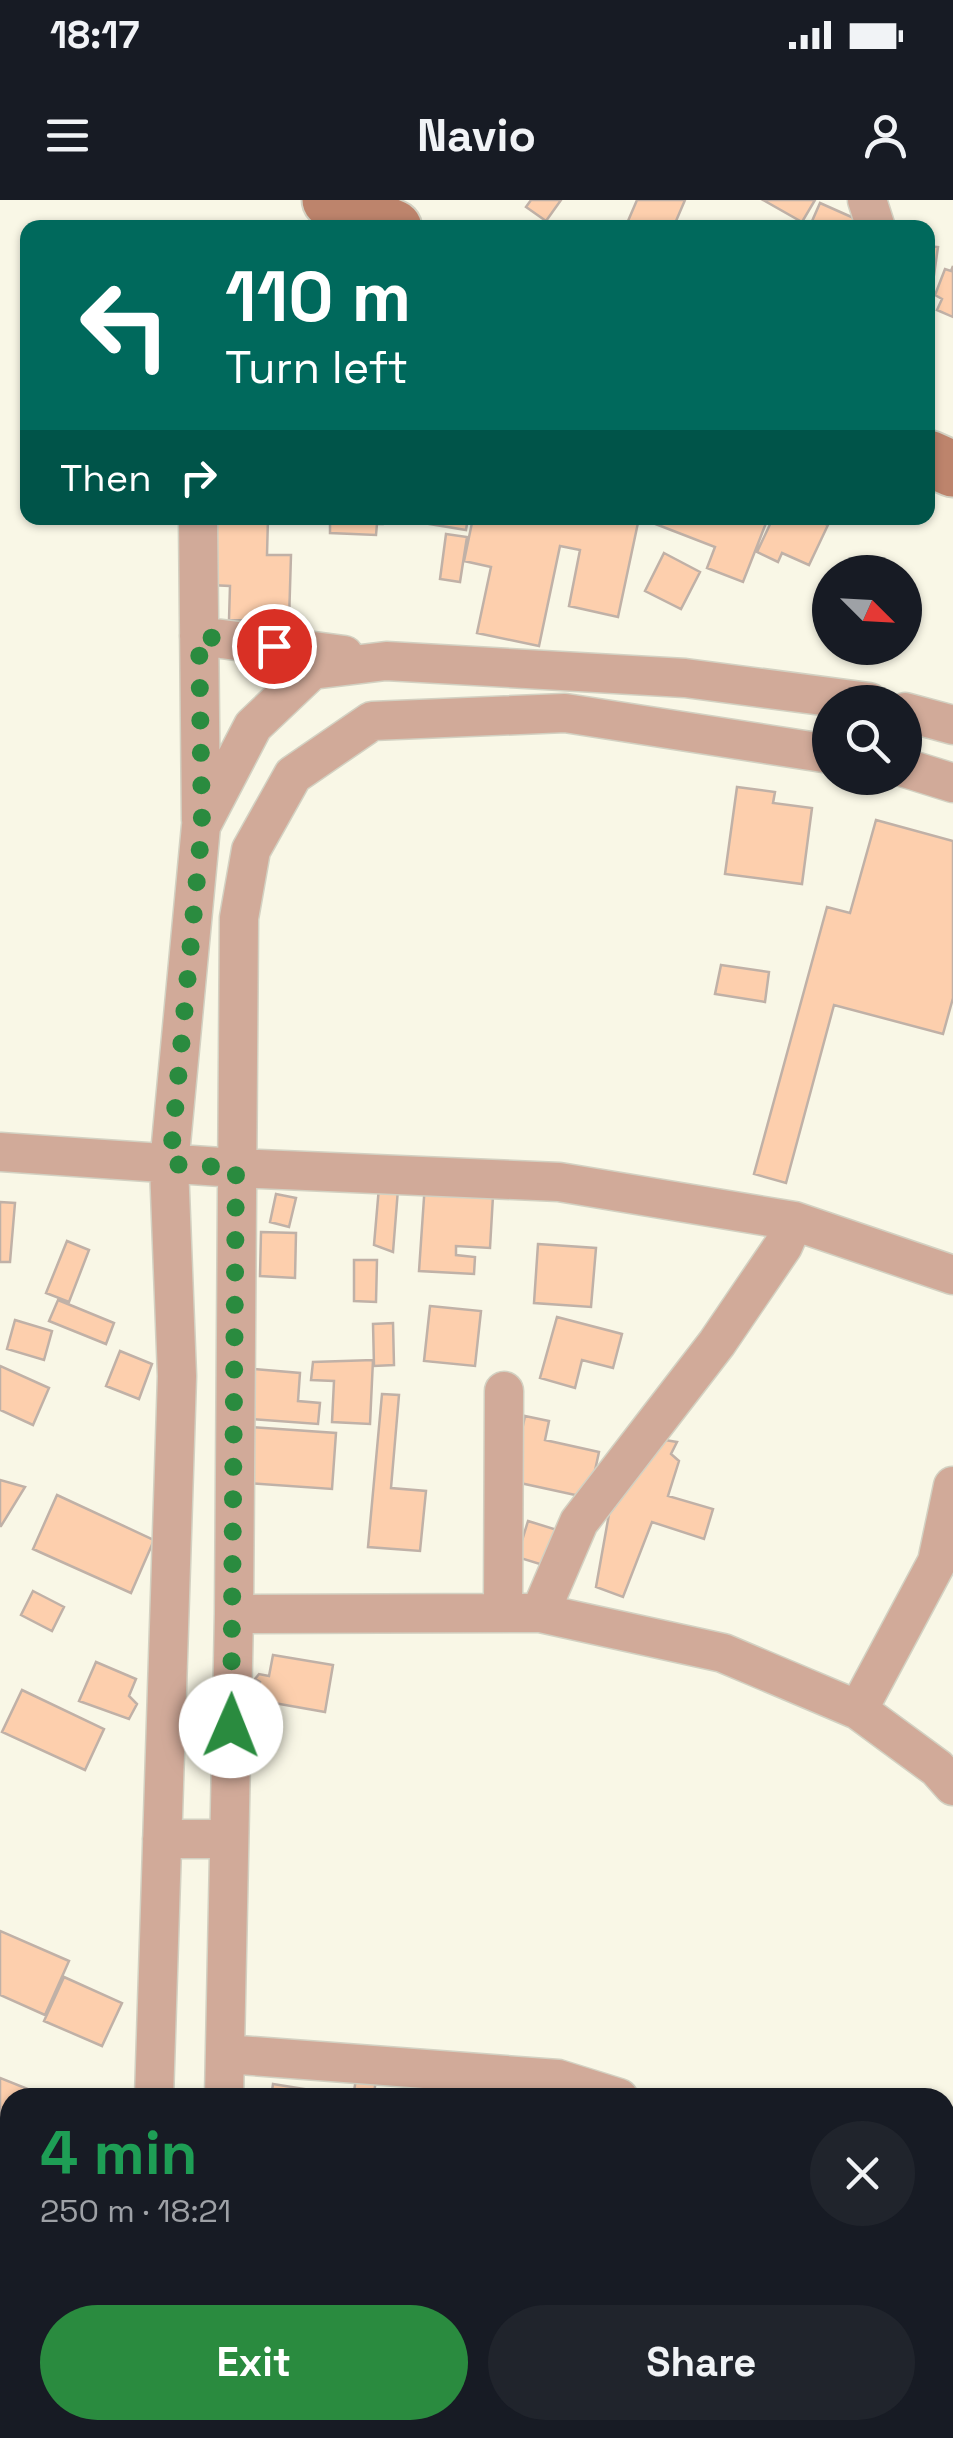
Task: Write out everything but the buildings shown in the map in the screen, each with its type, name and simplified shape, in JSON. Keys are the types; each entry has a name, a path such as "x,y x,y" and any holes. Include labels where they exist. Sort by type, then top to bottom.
{"street":[{"path":"154,2088 177,1376 170,1164 202,826 198,525"},
{"path":"199,636 386,661 685,678 812,695"},
{"path":"202,826 253,726 312,670 386,661"},
{"path":"565,713 568,671"},
{"path":"224,2088 234,1614 238,918 250,850 294,776 372,721 565,713 812,751"},
{"path":"922,717 953,725"},
{"path":"922,773 953,783"},
{"path":"0,1152 236,1168 559,1182 794,1221 953,1276"},
{"path":"521,1613 579,1522 718,1343 783,1246 794,1221"},
{"path":"504,1391 521,1613"},
{"path":"858,1710 938,1562 953,1486"},
{"path":"234,1614 521,1613 722,1653 858,1710 937,1768 953,1786"},
{"path":"162,1839 229,1839"},
{"path":"226,2054 558,2079 587,2088"}],"route":[{"path":"231,1726 236,1168 170,1164 202,826 199,636 274,646"}]}
